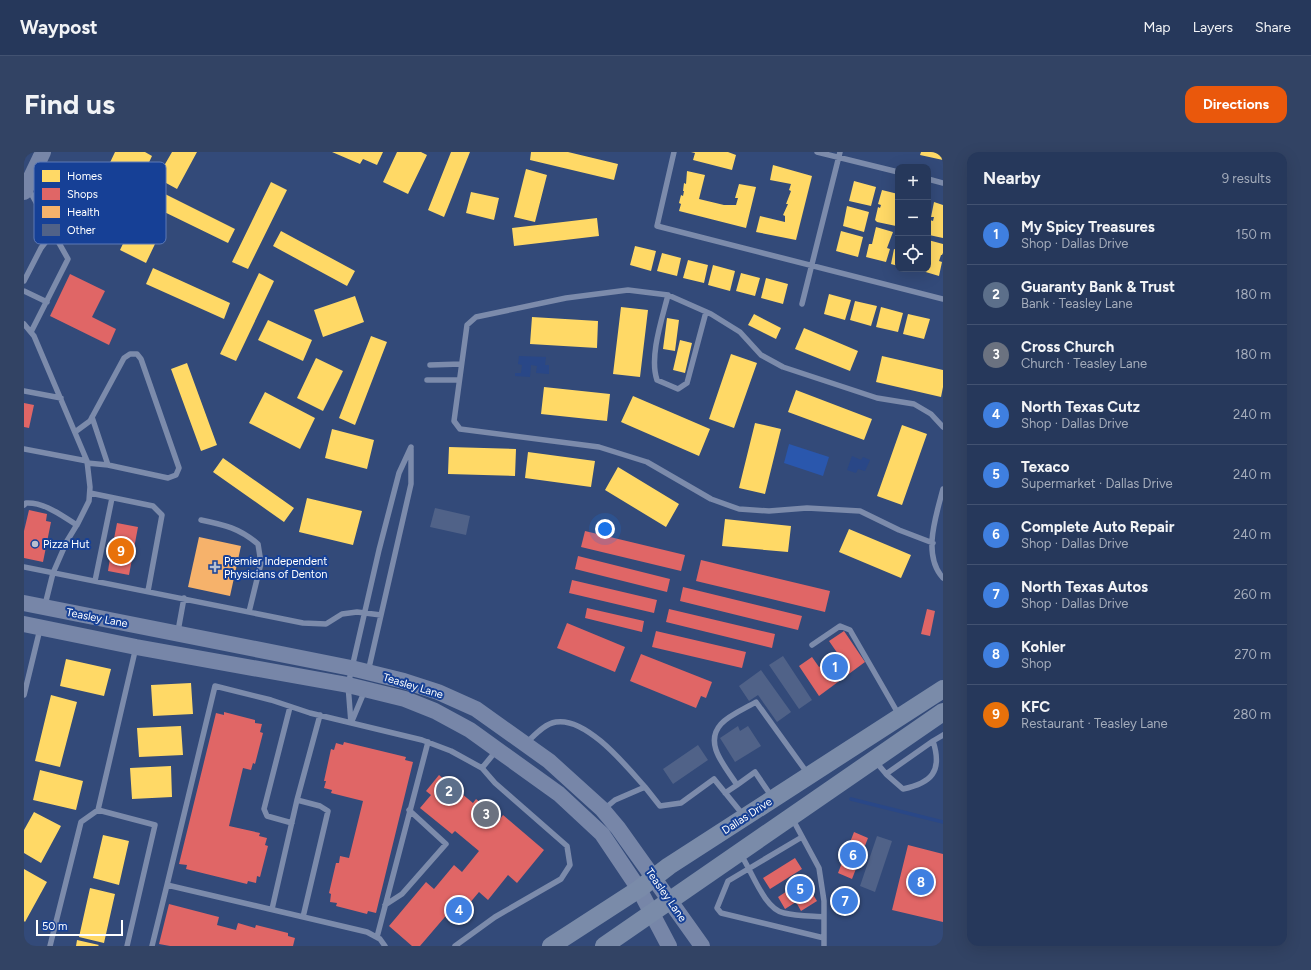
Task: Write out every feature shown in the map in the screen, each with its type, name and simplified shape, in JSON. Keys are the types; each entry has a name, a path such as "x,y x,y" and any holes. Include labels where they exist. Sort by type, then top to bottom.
{"main road":[{"path":"38,162 43,152"},
{"path":"25,189 34,170"},
{"name":"Teasley Lane","path":"24,603 351,668 366,681 405,700 436,711 470,730 563,797 602,834 639,888 669,946"},
{"path":"41,627 44,607"},
{"name":"Teasley Lane","path":"24,624 136,647 348,685 366,681 404,681 438,692 470,706 549,761 603,810 670,899 702,946"},
{"name":"Dallas Drive","path":"551,946 654,878 669,866 943,688"},
{"path":"604,946 670,899 792,818 943,712"},
{"path":"876,732 881,755"}],"lane":[{"path":"674,152 657,226 943,299"},
{"path":"817,152 840,155 895,171"},
{"path":"802,304 813,266 840,155"},
{"path":"931,180 943,183"},
{"path":"25,189 34,202"},
{"path":"24,281 44,244"},
{"path":"31,332 68,259 60,244"},
{"path":"933,542 898,530 860,511 807,508 769,511 739,509 711,499 648,462 599,447 460,430 454,421 467,325 476,317 566,298 628,290 668,295 706,312 740,332 762,354 783,366 877,398 914,404 931,414 943,427"},
{"path":"24,291 47,302"},
{"path":"668,295 659,331 654,371 657,380 678,389 688,383 706,312"},
{"path":"24,324 31,332 61,398 87,462 90,493 89,501 67,541 53,572 44,607"},
{"path":"24,449 168,478 176,475 179,468 141,359 137,354 130,354 124,358 92,417 86,425 75,432"},
{"path":"430,365 461,364"},
{"path":"427,380 459,380"},
{"path":"24,391 61,398"},
{"path":"92,417 108,465"},
{"path":"411,447 411,484 366,681 351,723 348,685 351,668 399,473 411,447"},
{"path":"943,489 937,512 931,552 937,571 943,578"},
{"path":"90,493 153,506 162,515 148,591"},
{"path":"95,581 112,498"},
{"path":"24,505 26,503 37,504 49,508 77,525"},
{"path":"201,520 226,525 246,534 258,544 261,563 249,612"},
{"path":"24,567 303,623 326,624 342,614 364,612 381,615"},
{"path":"177,633 184,598"},
{"path":"812,645 840,626 850,630 900,716"},
{"path":"24,695 41,627"},
{"path":"50,946 81,822 98,810 136,647"},
{"path":"152,946 215,686 320,715 428,742 450,751 482,768 495,783 566,846 570,865 561,879 495,917 455,946"},
{"path":"737,785 719,757 714,746 715,733 722,723 756,702 810,775"},
{"path":"290,707 264,809 267,816 292,823"},
{"path":"272,909 297,800 320,715"},
{"path":"524,744 547,725 556,722 566,722 579,727 602,742 617,756 660,806 681,803 714,779 745,818"},
{"path":"886,774 943,735"},
{"path":"377,937 428,742"},
{"path":"881,755 886,774 903,789 936,777 940,769 942,754 933,742"},
{"path":"482,768 497,749"},
{"path":"725,793 755,772 774,799"},
{"path":"603,810 615,800 645,788"},
{"path":"297,800 320,806 328,811 303,917"},
{"path":"98,810 156,825 128,946"},
{"path":"385,905 402,894 446,844 409,810"},
{"path":"792,818 819,868 824,900 824,946"},
{"path":"802,837 728,881 717,908 721,913 824,938"},
{"path":"740,853 750,868 769,905 782,913 824,917"},
{"path":"167,885 367,932 377,937 385,946"}],"shaded area":[{"path":"519,356 546,357 545,365 549,365 549,374 536,373 537,366 531,365 530,377 515,376 515,373 521,373 522,365 518,364"},
{"path":"789,444 829,457 823,476 784,463"},
{"path":"852,456 861,460 863,457 870,460 865,471 858,469 856,473 847,470"}],"building: Homes":[{"path":"115,152 145,152 152,156 149,162 110,162"},
{"path":"172,152 197,152 177,189 166,183 166,162"},
{"path":"332,152 383,152 377,165 363,159 360,164"},
{"path":"397,152 421,152 427,155 408,194 383,182"},
{"path":"451,152 470,152 444,217 428,210"},
{"path":"531,152 568,152 618,164 614,180 530,160"},
{"path":"691,152 728,152 736,155 732,170 693,160 695,153"},
{"path":"921,152 943,152 943,160 920,155"},
{"path":"773,165 812,176 796,240 756,232 760,216 785,222 785,216 783,215 788,204 786,204 791,191 789,190 791,184 770,180"},
{"path":"526,169 547,175 535,222 514,217"},
{"path":"687,171 705,175 699,199 724,205 736,205 738,198 735,198 739,184 756,187 746,228 679,211 681,195 683,196 684,191 684,183 686,184"},
{"path":"854,181 876,187 871,206 849,201"},
{"path":"271,182 287,190 248,269 232,262"},
{"path":"882,190 895,193 895,226 877,222 875,220 878,207 880,208 881,205 878,204"},
{"path":"471,192 499,198 494,220 466,213"},
{"path":"166,194 235,229 228,243 166,213"},
{"path":"934,202 943,205 943,238 931,235 931,220 933,221 934,217 931,217"},
{"path":"847,206 869,212 864,232 843,226"},
{"path":"597,218 599,236 514,246 512,228"},
{"path":"876,227 893,232 887,248 890,249 886,262 866,257 869,244 872,244"},
{"path":"281,231 355,271 347,286 273,246"},
{"path":"841,231 863,237 858,257 836,251"},
{"path":"931,241 943,244 943,253 939,261 942,262 939,276 926,272 931,272"},
{"path":"123,244 155,244 146,263 120,250"},
{"path":"635,246 656,251 651,271 630,265"},
{"path":"894,249 895,265 891,264"},
{"path":"662,253 681,258 677,276 657,271"},
{"path":"688,260 708,265 704,283 683,278"},
{"path":"713,265 735,271 730,291 708,285"},
{"path":"153,268 230,303 224,319 146,284"},
{"path":"259,273 274,281 236,361 220,354"},
{"path":"741,273 760,278 755,296 736,291"},
{"path":"766,278 788,284 783,304 761,298"},
{"path":"829,294 851,300 845,320 824,314"},
{"path":"355,296 364,322 323,337 314,310"},
{"path":"855,301 877,306 871,326 850,320"},
{"path":"621,307 648,310 640,377 613,374"},
{"path":"881,307 903,313 898,332 876,327"},
{"path":"754,314 781,328 776,339 748,325"},
{"path":"908,314 930,319 924,339 903,334"},
{"path":"532,317 598,321 597,348 530,344"},
{"path":"667,318 679,320 675,351 663,349"},
{"path":"268,320 312,340 303,361 258,340"},
{"path":"804,328 858,351 850,371 795,349"},
{"path":"371,336 387,342 355,425 339,418"},
{"path":"680,340 692,343 685,373 673,370"},
{"path":"731,354 757,363 734,428 709,419"},
{"path":"882,356 943,370 943,387 941,397 876,382"},
{"path":"316,358 343,371 323,411 297,398"},
{"path":"187,363 217,445 201,451 171,369"},
{"path":"544,387 610,394 607,421 541,414"},
{"path":"796,390 872,419 864,440 788,412"},
{"path":"265,392 315,418 300,449 249,423"},
{"path":"633,396 710,429 699,456 621,422"},
{"path":"755,423 781,429 765,494 739,488"},
{"path":"902,425 927,434 902,505 877,496"},
{"path":"332,429 374,440 367,469 325,458"},
{"path":"449,447 516,449 515,476 448,474"},
{"path":"528,452 595,461 591,487 525,478"},
{"path":"223,458 294,508 284,522 213,472"},
{"path":"618,467 679,504 666,527 605,490"},
{"path":"307,498 362,511 353,545 299,532"},
{"path":"725,519 791,526 788,552 722,546"},
{"path":"849,529 911,555 901,578 839,552"},
{"path":"66,659 111,669 104,696 60,686"},
{"path":"191,683 193,714 153,716 151,685"},
{"path":"51,695 77,702 60,767 35,761"},
{"path":"181,726 183,755 139,757 137,728"},
{"path":"171,766 172,797 132,799 130,768"},
{"path":"40,770 83,781 76,810 33,800"},
{"path":"34,812 61,826 41,863 24,853 24,830"},
{"path":"103,835 129,841 119,885 93,878"},
{"path":"24,869 47,882 25,922 24,921"},
{"path":"90,888 115,894 104,943 79,937"},
{"path":"77,940 99,945 76,946"}],"building: Shops":[{"path":"70,274 105,291 92,317 116,329 109,345 50,316"},
{"path":"24,403 34,405 29,428 24,427"},
{"name":"Pizza Hut","path":"29,510 47,514 46,521 51,522 43,562 24,558 24,531"},
{"path":"117,523 138,527 129,575 108,571 110,558 107,557 110,544 113,544"},
{"path":"585,531 685,555 681,571 581,547"},
{"path":"578,556 670,579 667,592 575,569"},
{"path":"701,560 830,591 825,612 696,581"},
{"path":"572,580 657,600 654,613 569,593"},
{"path":"683,587 802,616 798,630 680,601"},
{"path":"587,608 644,621 642,632 585,618"},
{"path":"669,609 775,634 772,648 666,622"},
{"path":"927,609 935,611 930,636 921,634"},
{"path":"567,623 625,647 615,672 557,648"},
{"path":"656,631 746,652 742,668 652,647"},
{"path":"844,631 865,662 819,696 799,666 812,657 819,667 838,654 829,641"},
{"path":"641,654 712,682 706,698 701,696 696,708 630,681"},
{"path":"224,712 255,720 255,723 262,724 260,732 263,733 255,764 253,763 251,770 243,768 229,826 260,833 259,836 267,838 265,845 268,846 260,877 257,876 256,883 248,881 247,884 186,869 187,865 179,864 216,713 224,715"},
{"path":"344,742 406,757 405,760 413,762 376,913 368,911 367,914 336,906 337,903 330,902 331,894 329,893 336,863 339,863 340,856 349,858 363,801 331,793 332,790 324,788 326,781 324,781 331,749 334,750 336,743 343,745"},
{"path":"439,775 473,803 476,799 500,819 503,815 544,850 517,883 508,875 488,900 479,892 458,917 450,911 420,946 412,946 389,926 426,882 434,889 454,865 462,872 479,851 455,831 452,834 420,808 431,795 426,791"},
{"path":"854,832 868,838 852,879 838,873"},
{"path":"908,845 943,854 943,922 892,910"},
{"path":"795,858 802,869 770,889 763,878"},
{"path":"804,880 817,901 801,911 796,902 785,909 778,897"},
{"path":"844,892 851,894 846,911 840,909"},
{"path":"169,904 219,917 217,925 236,930 238,923 255,928 256,925 288,933 288,936 295,938 293,946 170,946 159,944"}],"building: Health":[{"name":"Premier Independent Physicians of Denton","path":"199,537 241,546 230,596 188,587"}],"building: Other":[{"path":"435,508 470,516 466,535 430,527"},
{"path":"783,656 812,700 799,709 769,665"},
{"path":"761,670 791,712 777,722 758,695 749,701 739,686"},
{"path":"738,726 740,731 748,726 761,746 735,762 720,738"},
{"path":"698,745 708,760 673,784 663,769"},
{"path":"877,836 892,841 875,892 860,886"}],"waterway":[{"path":"851,799 943,822"}],"place":[{"name":"Pizza Hut","path":"35,544"},
{"name":"KFC","path":"121,551"},
{"name":"Premier Independent Physicians of Denton","path":"215,567"},
{"name":"My Spicy Treasures","path":"835,667"},
{"name":"Guaranty Bank & Trust","path":"449,791"},
{"name":"Cross Church","path":"486,814"},
{"name":"Complete Auto Repair","path":"853,855"},
{"name":"Kohler","path":"921,882"},
{"name":"Texaco","path":"800,889"},
{"name":"North Texas Autos","path":"845,901"},
{"name":"North Texas Cutz","path":"459,910"}]}
